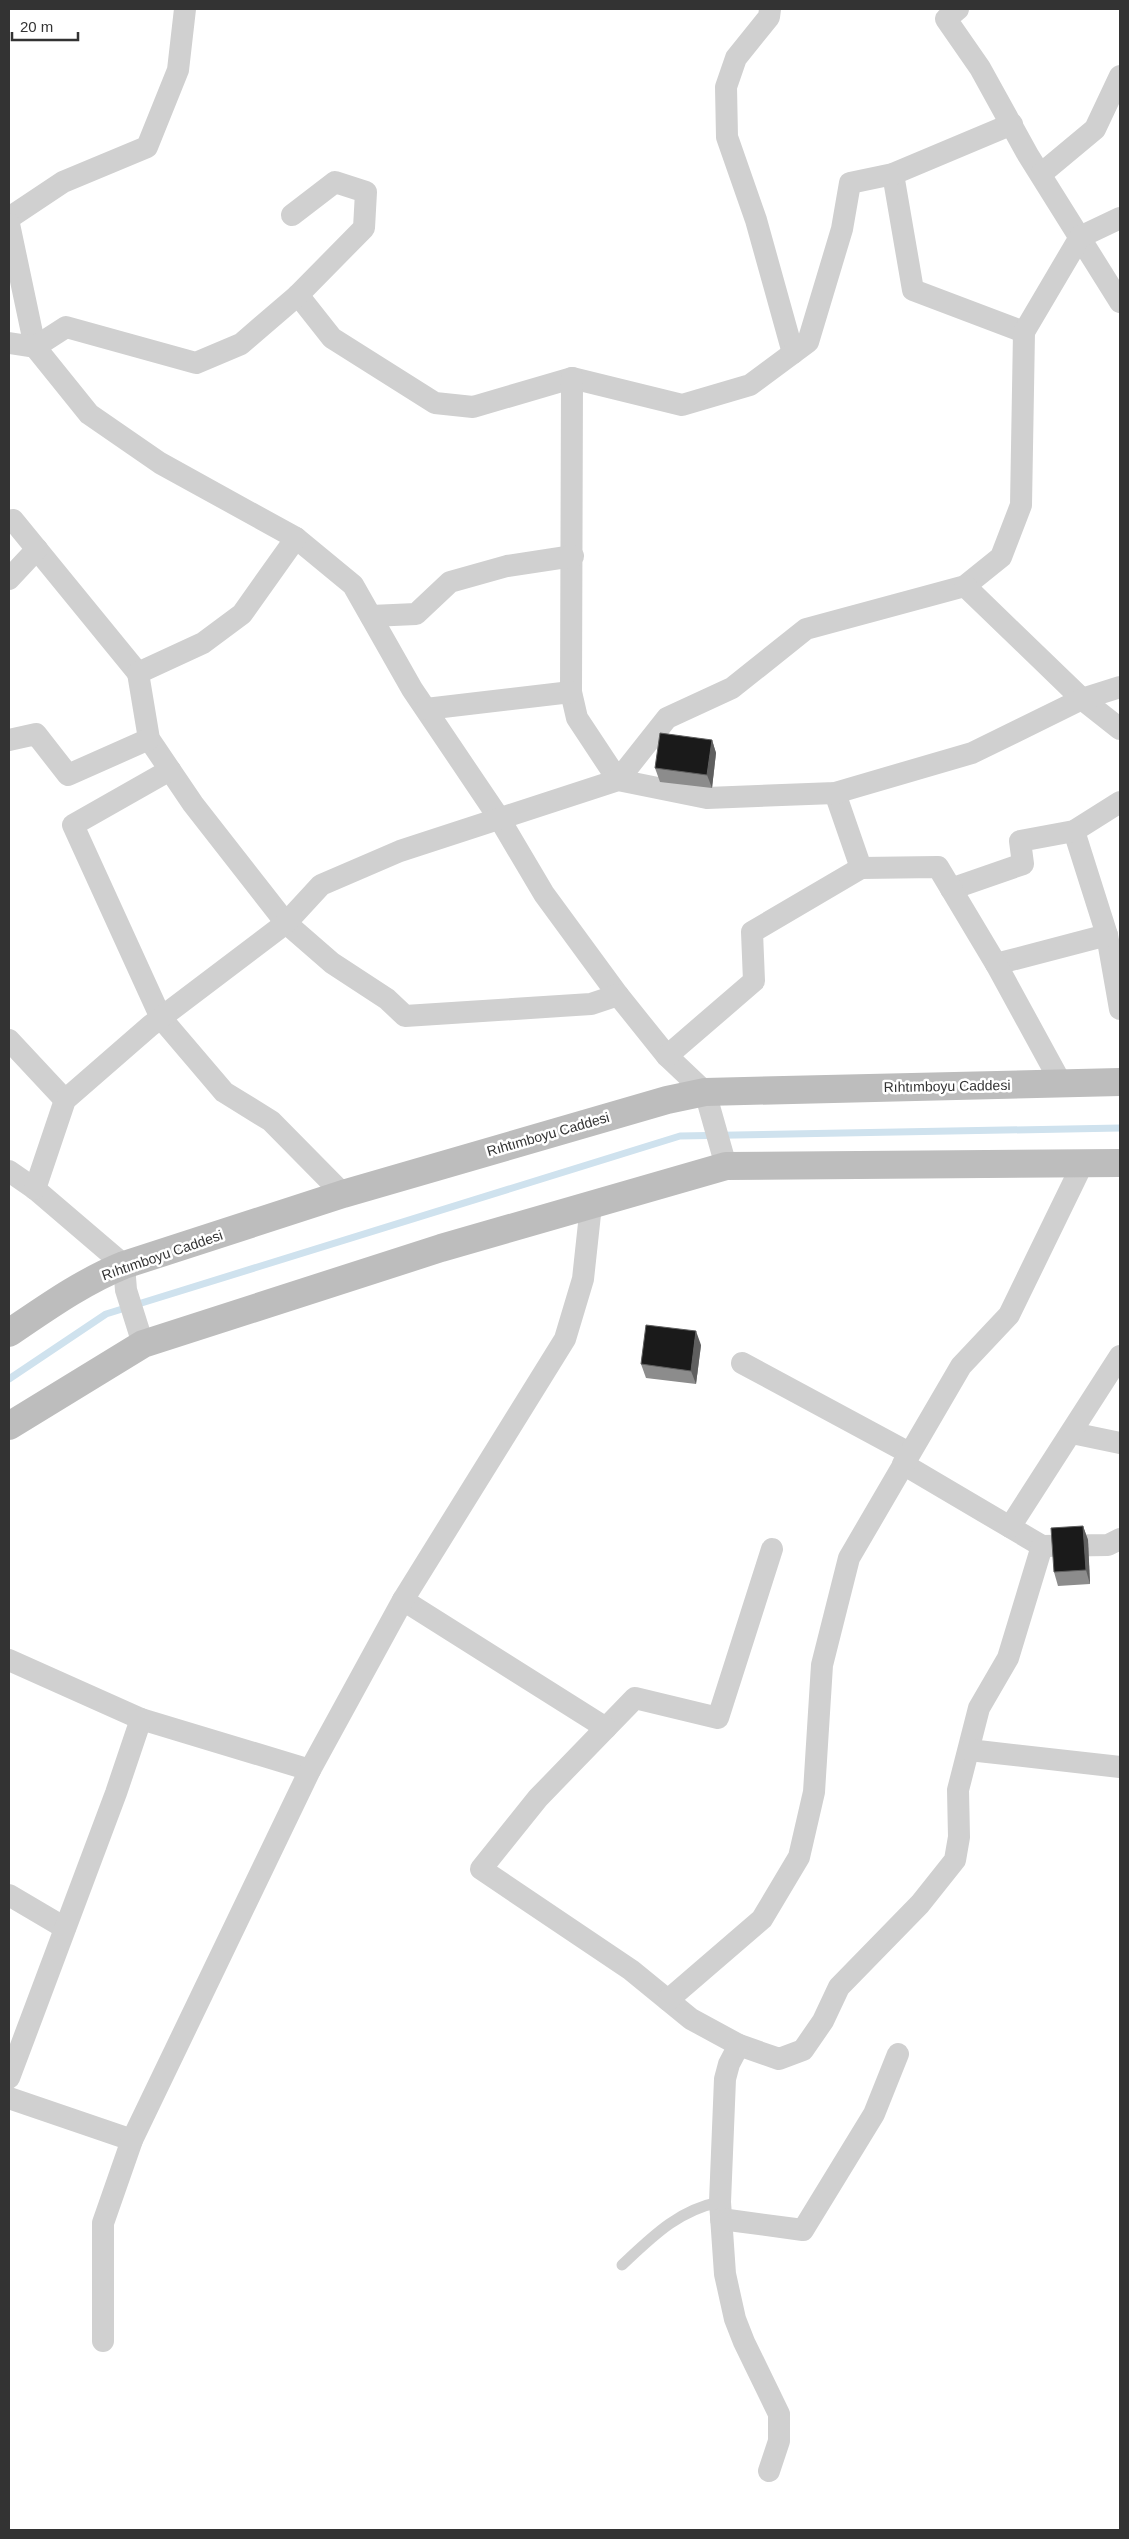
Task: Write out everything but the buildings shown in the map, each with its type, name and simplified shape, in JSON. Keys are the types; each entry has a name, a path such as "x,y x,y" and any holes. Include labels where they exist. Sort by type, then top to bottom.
{"street":[{"path":"9,218 64,182 147,147 178,70 185,9"},
{"path":"770,9 769,17 736,58 726,87 727,136 756,220 793,353"},
{"path":"958,9 946,19 980,68 1041,174 1120,302"},
{"path":"1041,174 1095,129 1120,76"},
{"path":"298,295 332,338 436,404 473,408 572,378 682,405 750,384 808,342 842,229 850,183 893,174 1012,124"},
{"path":"893,174 913,290 1024,332"},
{"path":"9,343 35,347 66,327 196,363 241,344 298,295 364,228 366,192 335,182 292,215"},
{"path":"618,780 667,718 732,688 806,630 965,586 1001,557 1021,505 1024,332 1080,237 1120,218"},
{"path":"9,224 35,347 89,414 160,463 296,538 353,585 426,709 499,818 544,894 618,995 709,1104 724,1159"},
{"path":"572,378 573,556 571,692 577,718 618,780"},
{"path":"13,520 138,673 149,739 193,804 286,923 332,963 387,999 405,1016 591,1004 618,995"},
{"path":"138,673 202,643 242,614 296,538"},
{"path":"9,579 37,549"},
{"path":"370,616 416,614 450,582 507,566 573,556"},
{"path":"965,586 1082,699 1120,729"},
{"path":"35,1189 65,1100 161,1018 286,923 320,885 400,852 618,780 707,798 835,793 972,753 1082,699 1120,687"},
{"path":"426,709 571,692"},
{"path":"9,740 36,734 68,775 149,739"},
{"path":"170,770 74,825 161,1018 224,1092 271,1121 343,1194"},
{"path":"835,793 861,868"},
{"path":"951,889 1023,864 1020,841 1074,831 1120,802"},
{"path":"1074,831 1112,949 1120,1009"},
{"path":"667,1056 754,981 752,932 861,868 938,867 996,964 1061,1083"},
{"path":"996,964 1112,949"},
{"path":"9,1040 65,1100"},
{"name":"Rıhtımboyu Caddesi","path":"9,1333 63,1296 98,1276 125,1278 343,1194 658,1103 709,1104 1061,1083 1120,1082"},
{"path":"9,1426 140,1335 591,1205 724,1159 1120,1163"},
{"path":"668,2000 762,1919 799,1857 814,1792 822,1664 849,1558 961,1366 1009,1315 1083,1163"},
{"path":"9,1171 35,1189 125,1278 140,1335"},
{"path":"104,2341 103,2223 132,2140 310,1770 404,1600 566,1339 583,1279 591,1205"},
{"path":"1010,1528 1120,1356"},
{"path":"742,1363 906,1458 1010,1528 1042,1546 1108,1545 1120,1539"},
{"path":"1072,1433 1120,1443"},
{"path":"772,1549 718,1718 635,1698 538,1798 481,1869 631,1970 691,2018 740,2045 779,2059 803,2050 823,2021 839,1987 920,1904 955,1860 959,1837 958,1790 979,1708 1008,1658 1042,1546"},
{"path":"404,1600 606,1728"},
{"path":"9,1660 141,1719 310,1770"},
{"path":"9,2078 141,1719"},
{"path":"969,1750 1120,1767"},
{"path":"9,1895 65,1928"},
{"path":"740,2045 729,2064 724,2080 721,2210 725,2274 735,2318 744,2342 779,2414 779,2441 770,2472"},
{"path":"721,2210 803,2230 874,2114 898,2054"},
{"path":"9,2098 132,2140"}],"lane":[{"path":"622,2265 663,2227 677,2217 693,2209 721,2210"}],"waterway":[{"path":"9,1379 106,1314 680,1136 1120,1128"}]}
